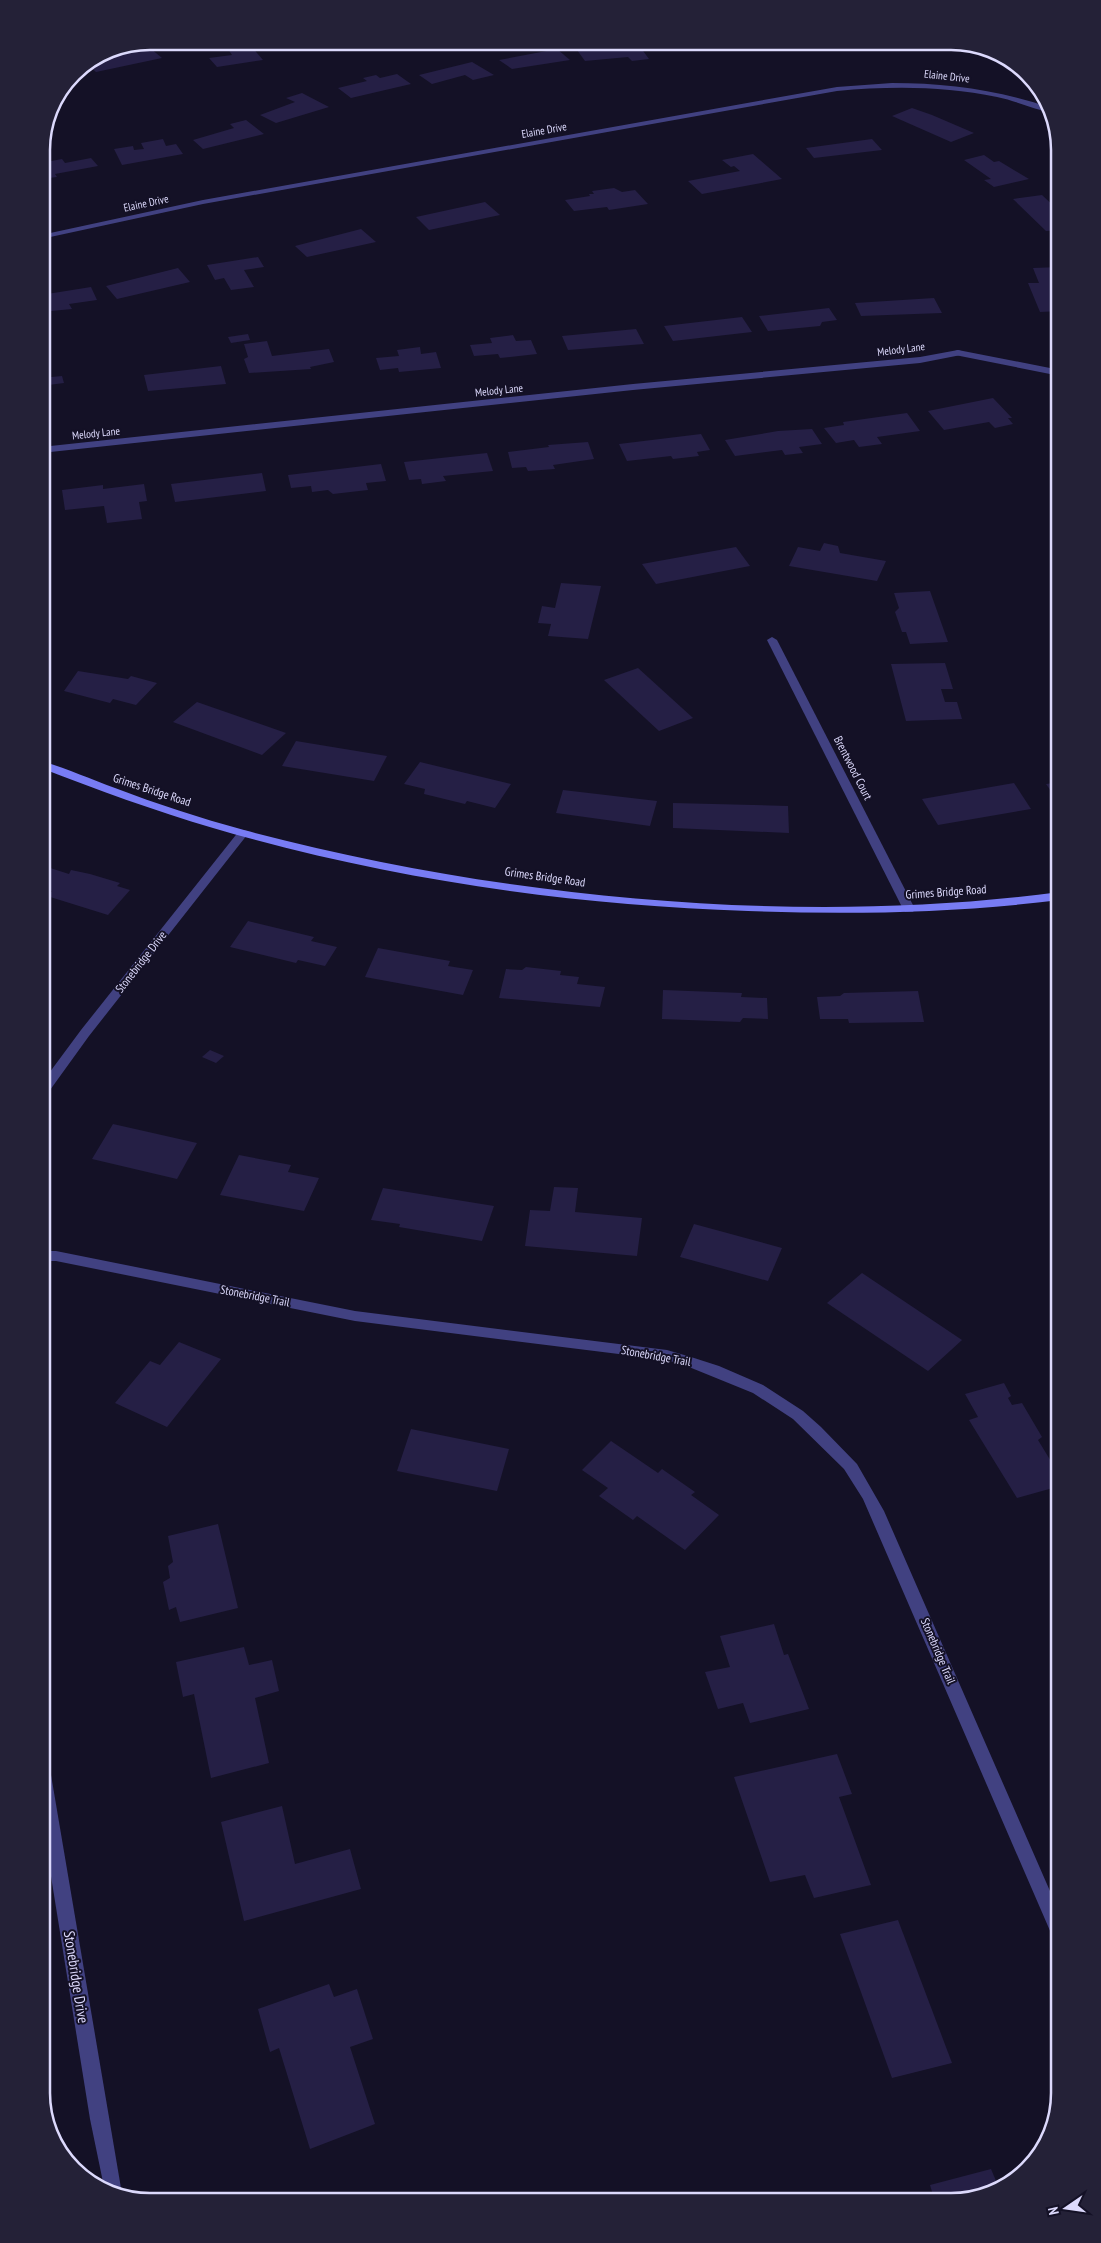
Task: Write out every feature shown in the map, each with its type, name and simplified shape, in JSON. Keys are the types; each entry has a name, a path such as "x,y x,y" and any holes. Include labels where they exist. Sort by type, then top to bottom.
{"street":[{"name":"Elaine Drive","path":"50,235 203,202 837,89 877,84 911,84 967,89 1015,99 1041,107"},
{"name":"Melody Lane","path":"50,449 633,387 920,360 958,353 1051,371"},
{"name":"Brentwood Court","path":"772,640 909,909"},
{"name":"Grimes Bridge Road","path":"50,768 117,794 243,833 408,871 587,898 726,908 830,910 909,909 1051,897"},
{"name":"Stonebridge Drive","path":"50,1082 85,1033 243,833"},
{"name":"Stonebridge Trail","path":"50,1256 354,1316 667,1355 707,1366 739,1378 786,1405 818,1430 856,1473 879,1515 1051,1913"},
{"name":"Stonebridge Drive","path":"50,1818 99,2119 113,2186"}],"building":[{"path":"152,50 162,58 96,72 92,69 100,63 120,55"},
{"path":"229,50 254,50 263,60 217,67 209,58 232,55"},
{"path":"558,50 570,60 512,69 499,60"},
{"path":"577,50 642,50 649,59 632,61 628,57 585,61"},
{"path":"472,62 494,75 473,80 465,75 432,84 419,75"},
{"path":"397,74 411,84 351,98 338,88 367,81 363,78 376,75 380,78"},
{"path":"302,93 329,107 276,123 260,115 295,102 286,98"},
{"path":"912,108 974,133 951,142 892,116"},
{"path":"246,120 264,134 203,149 193,140 234,128 230,124"},
{"path":"163,139 166,146 176,144 183,154 122,165 114,149 133,146 134,150 144,149 141,143"},
{"path":"872,139 882,150 814,158 806,148"},
{"path":"753,154 782,179 702,194 688,181 740,171 722,160"},
{"path":"984,155 994,162 999,161 1029,179 994,187 984,180 991,179 964,160"},
{"path":"91,158 98,166 55,174 57,177 50,178 50,161 62,159 65,163"},
{"path":"614,188 622,192 635,190 648,204 609,210 607,207 574,211 565,200 590,196 589,194 594,194 592,191"},
{"path":"1042,195 1051,204 1051,231 1046,231 1013,199"},
{"path":"485,202 500,215 429,230 416,217"},
{"path":"361,229 376,242 307,257 295,246"},
{"path":"258,257 264,267 244,270 254,287 231,290 224,278 215,280 207,265"},
{"path":"1051,267 1051,311 1040,312 1028,283 1039,283 1033,268"},
{"path":"178,268 190,282 117,299 106,286"},
{"path":"91,287 97,300 69,304 72,309 50,311 50,294"},
{"path":"934,298 942,313 861,316 855,303"},
{"path":"829,308 837,320 822,322 820,326 768,331 759,316"},
{"path":"742,317 752,332 673,341 664,326"},
{"path":"636,329 644,344 568,350 562,336"},
{"path":"248,334 250,340 231,343 228,337"},
{"path":"513,335 516,341 531,340 537,354 500,358 498,354 474,356 470,345 492,343 490,338"},
{"path":"267,341 272,356 329,349 334,362 310,367 311,369 249,373 244,359 248,357 244,344"},
{"path":"420,347 421,354 436,352 441,368 399,372 398,368 380,370 376,358 399,356 397,350"},
{"path":"221,366 226,384 148,391 144,375"},
{"path":"62,376 64,383 50,385 50,377"},
{"path":"993,398 1012,418 1008,418 1013,424 995,428 989,422 944,430 928,411"},
{"path":"907,413 920,431 877,437 882,444 859,447 854,440 836,443 824,428 844,425 843,422"},
{"path":"812,429 822,444 799,447 803,453 785,455 782,450 735,456 725,440 778,431"},
{"path":"701,434 710,450 697,452 699,456 673,459 671,456 627,461 619,444"},
{"path":"588,442 594,459 553,465 555,469 528,471 526,467 512,468 508,452 549,447 548,445"},
{"path":"487,453 493,471 443,476 446,481 422,484 421,479 409,480 404,462"},
{"path":"381,464 386,481 366,483 368,490 333,494 328,490 312,492 311,486 291,488 288,475"},
{"path":"262,473 266,491 175,502 171,484"},
{"path":"144,484 147,501 139,502 142,519 107,523 104,506 65,510 62,490 103,485 103,489"},
{"path":"824,543 838,546 840,553 886,561 877,581 789,566 798,547 820,551"},
{"path":"736,547 750,566 656,584 642,564"},
{"path":"561,583 601,586 588,639 548,636 551,624 538,623 542,606 555,608"},
{"path":"930,591 948,642 910,644 906,632 902,632 895,612 899,608 894,593"},
{"path":"945,663 953,689 941,689 945,702 957,702 962,719 906,721 891,664"},
{"path":"638,668 693,718 659,731 604,680"},
{"path":"78,671 128,679 131,676 157,683 136,705 113,699 110,703 64,691"},
{"path":"197,702 286,733 262,755 173,722"},
{"path":"296,741 387,756 374,781 282,766"},
{"path":"420,762 511,784 495,808 467,801 465,804 424,794 425,789 404,784"},
{"path":"1014,783 1031,809 938,825 922,799"},
{"path":"1051,783 1051,791 1046,784"},
{"path":"563,790 657,801 650,826 556,813"},
{"path":"673,803 788,806 789,833 673,828"},
{"path":"50,868 69,874 71,870 90,874 120,883 117,886 130,890 108,915 50,897 52,891 50,890"},
{"path":"248,921 314,937 311,941 337,947 325,966 298,960 296,963 230,947"},
{"path":"378,948 450,961 448,966 473,970 463,995 365,977"},
{"path":"526,967 561,971 560,975 579,977 577,984 605,987 600,1007 499,998 506,969 522,970"},
{"path":"663,990 742,993 741,997 767,998 768,1019 743,1018 740,1022 662,1019"},
{"path":"918,991 924,1022 849,1023 848,1019 820,1019 817,997 840,996 844,993"},
{"path":"210,1050 224,1056 216,1063 202,1057"},
{"path":"113,1124 197,1143 177,1179 92,1159"},
{"path":"239,1155 291,1165 288,1172 319,1178 304,1211 220,1195"},
{"path":"554,1187 578,1188 575,1212 642,1218 637,1256 525,1246 530,1210 550,1211"},
{"path":"383,1188 494,1206 482,1241 399,1227 400,1224 371,1220"},
{"path":"694,1224 782,1248 768,1281 680,1257"},
{"path":"862,1273 962,1340 928,1371 827,1303"},
{"path":"179,1342 221,1359 167,1427 115,1403 150,1361 160,1365"},
{"path":"1004,1383 1011,1396 1008,1398 1012,1405 1022,1403 1042,1437 1038,1440 1051,1461 1051,1489 1017,1498 969,1420 978,1417 965,1394"},
{"path":"411,1429 509,1449 497,1491 397,1471"},
{"path":"611,1441 658,1473 662,1469 695,1492 691,1495 719,1515 685,1550 637,1516 633,1520 599,1496 608,1488 582,1470"},
{"path":"218,1524 238,1608 180,1622 176,1607 169,1610 163,1582 170,1578 168,1566 173,1562 168,1536"},
{"path":"774,1624 784,1655 788,1654 809,1709 750,1723 743,1703 718,1709 705,1672 730,1667 720,1636"},
{"path":"244,1647 249,1665 272,1660 279,1691 255,1698 269,1763 211,1778 194,1694 183,1697 176,1662"},
{"path":"837,1754 852,1794 839,1797 871,1885 814,1898 805,1875 770,1882 734,1777"},
{"path":"282,1806 295,1864 350,1849 361,1889 244,1921 221,1822"},
{"path":"898,1920 952,2063 892,2078 840,1934"},
{"path":"329,1984 334,1997 357,1989 373,2039 350,2047 375,2124 310,2149 279,2048 270,2052 258,2009"},
{"path":"991,2169 996,2182 977,2190 957,2193 932,2193 930,2185"}]}
